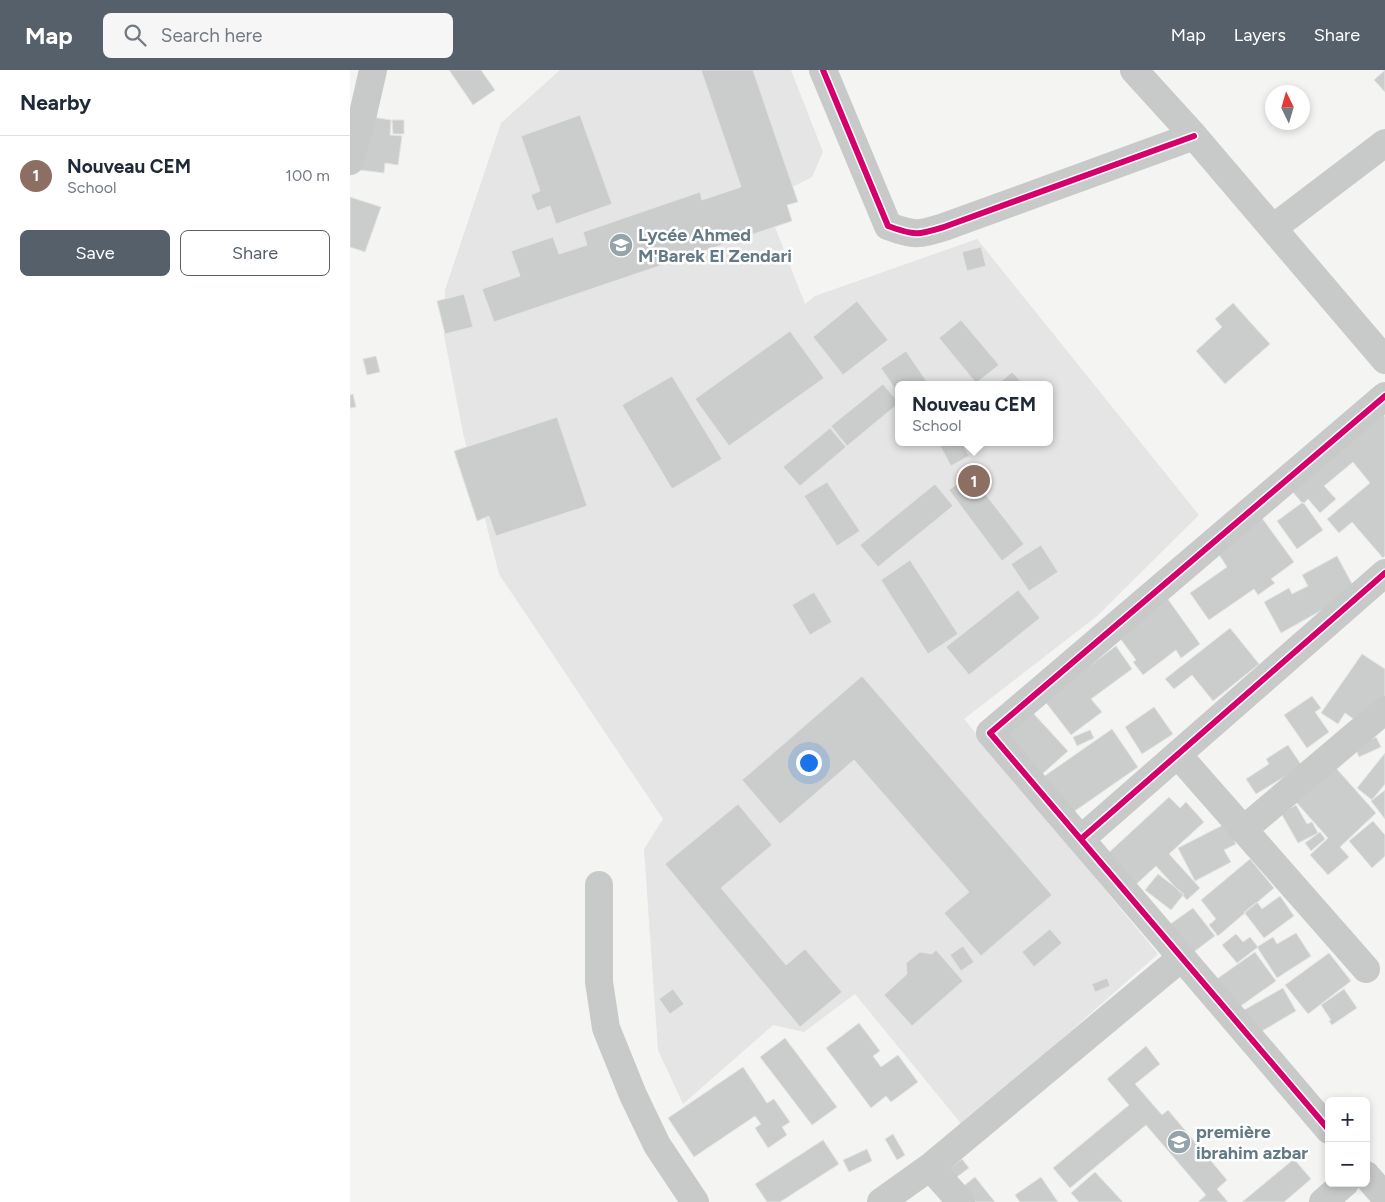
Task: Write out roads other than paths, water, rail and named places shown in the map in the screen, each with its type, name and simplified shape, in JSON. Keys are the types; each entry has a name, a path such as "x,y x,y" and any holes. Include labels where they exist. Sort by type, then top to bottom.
{"street":[{"path":"350,161 373,70"},
{"path":"823,70 888,226 906,232 921,234 944,227 1194,136"},
{"path":"1134,70 1194,136 1385,360"},
{"path":"1273,228 1385,143"},
{"path":"1325,1125 990,733 1385,396"},
{"path":"1081,839 1178,755 1381,586"},
{"path":"1243,830 1385,710"},
{"path":"1178,755 1366,969"},
{"path":"599,885 599,982 606,1028 633,1095 657,1145 695,1202"},
{"path":"881,1202 930,1167 1181,958"},
{"path":"930,1167 961,1202"},
{"path":"1323,1202 1340,1187"}],"place":[{"name":"Lycée Ahmed M'Barek El Zendari","path":"621,245"},
{"name":"Nouveau CEM","path":"974,481"},
{"name":"première ibrahim azbar","path":"1179,1142"}]}
